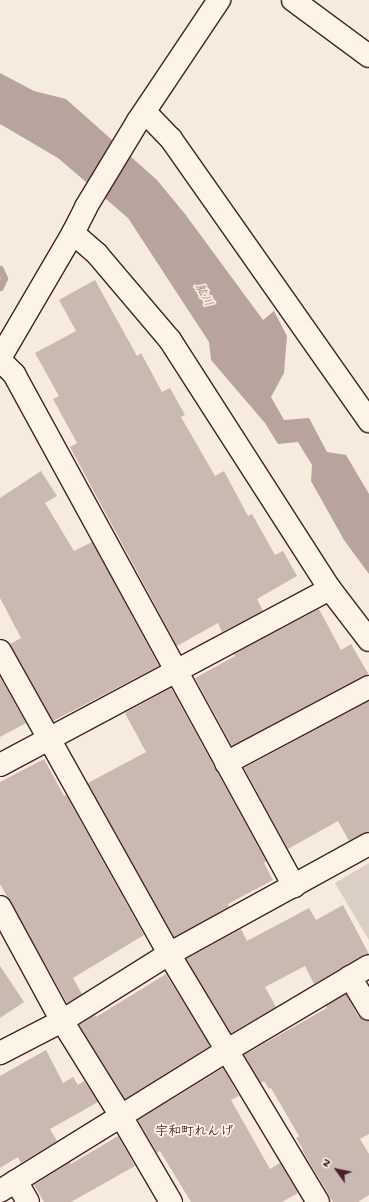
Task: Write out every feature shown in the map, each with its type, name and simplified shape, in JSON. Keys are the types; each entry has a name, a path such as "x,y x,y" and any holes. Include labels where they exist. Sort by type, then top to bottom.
{"street":[{"path":"220,0 142,117 86,207 73,233 0,359 14,374 294,886"},
{"path":"293,0 369,56"},
{"path":"142,117 171,139 369,421"},
{"path":"73,233 98,254 170,340 330,589 369,640"},
{"path":"0,765 330,589"},
{"path":"0,651 169,954 318,1202"},
{"path":"226,763 369,688"},
{"path":"0,1053 62,1021 169,954 369,844"},
{"path":"0,907 62,1021 121,1116 171,1202"},
{"path":"28,1202 8,1186 226,1051 369,966"},
{"path":"350,977 369,1009"}],"shaded area":[{"path":"369,863 369,940 335,883"}],"water":[{"name":"肱川","path":"0,73 34,91 66,99 157,180 185,214 263,320 274,311 287,336 284,373 271,397 284,420 309,418 327,452 346,455 369,494 369,574 344,540 311,481 312,465 298,442 278,444 265,423 211,360 209,342 128,218 58,158 0,124"}],"building":[{"path":"95,280 137,356 141,353 162,392 170,388 185,415 181,417 215,476 224,471 248,516 252,514 275,555 283,551 297,576 257,599 263,611 222,632 218,623 177,646 70,447 77,443 53,399 59,396 35,353 76,331 59,300"},
{"path":"41,471 57,496 45,503 74,551 92,542 159,666 53,721 10,644 21,638 0,598 0,498"},
{"path":"319,609 341,650 351,644 369,675 363,676 232,746 195,678 235,656 234,654"},
{"path":"0,677 26,723 0,737"},
{"path":"171,688 266,861 264,863 273,880 228,904 229,907 174,937 88,783 146,752 125,713"},
{"path":"369,701 369,832 349,841 338,821 288,849 244,768"},
{"path":"44,759 64,796 66,795 144,935 73,978 82,994 67,1003 0,884 0,782"},
{"path":"343,905 369,954 363,955 314,984 305,966 265,987 276,1007 231,1033 186,959 241,929 247,941 309,908 316,920"},
{"path":"0,966 24,1002 0,1018"},
{"path":"166,974 210,1046 125,1099 79,1025 95,1015 96,1017"},
{"path":"346,994 358,1016 363,1020 369,1021 369,1134 360,1139 369,1154 369,1195 358,1202 333,1202 302,1150 303,1149 296,1138 299,1136 271,1088 269,1089 264,1081 261,1083 244,1055 327,1008 326,1006"},
{"path":"46,1050 63,1083 73,1077 78,1085 84,1081 98,1102 50,1129 57,1141 21,1163 18,1157 0,1168 0,1076"},
{"path":"223,1068 239,1096 231,1100 270,1169 280,1163 298,1193 282,1202 191,1202 160,1151 157,1153 138,1120"},
{"path":"118,1136 135,1166 71,1202 44,1202 34,1185 70,1162 71,1164"}],"waterway":[{"path":"0,269 4,278 0,287"}],"district":[{"name":"宇和町れんげ","path":"194,1133"}]}
